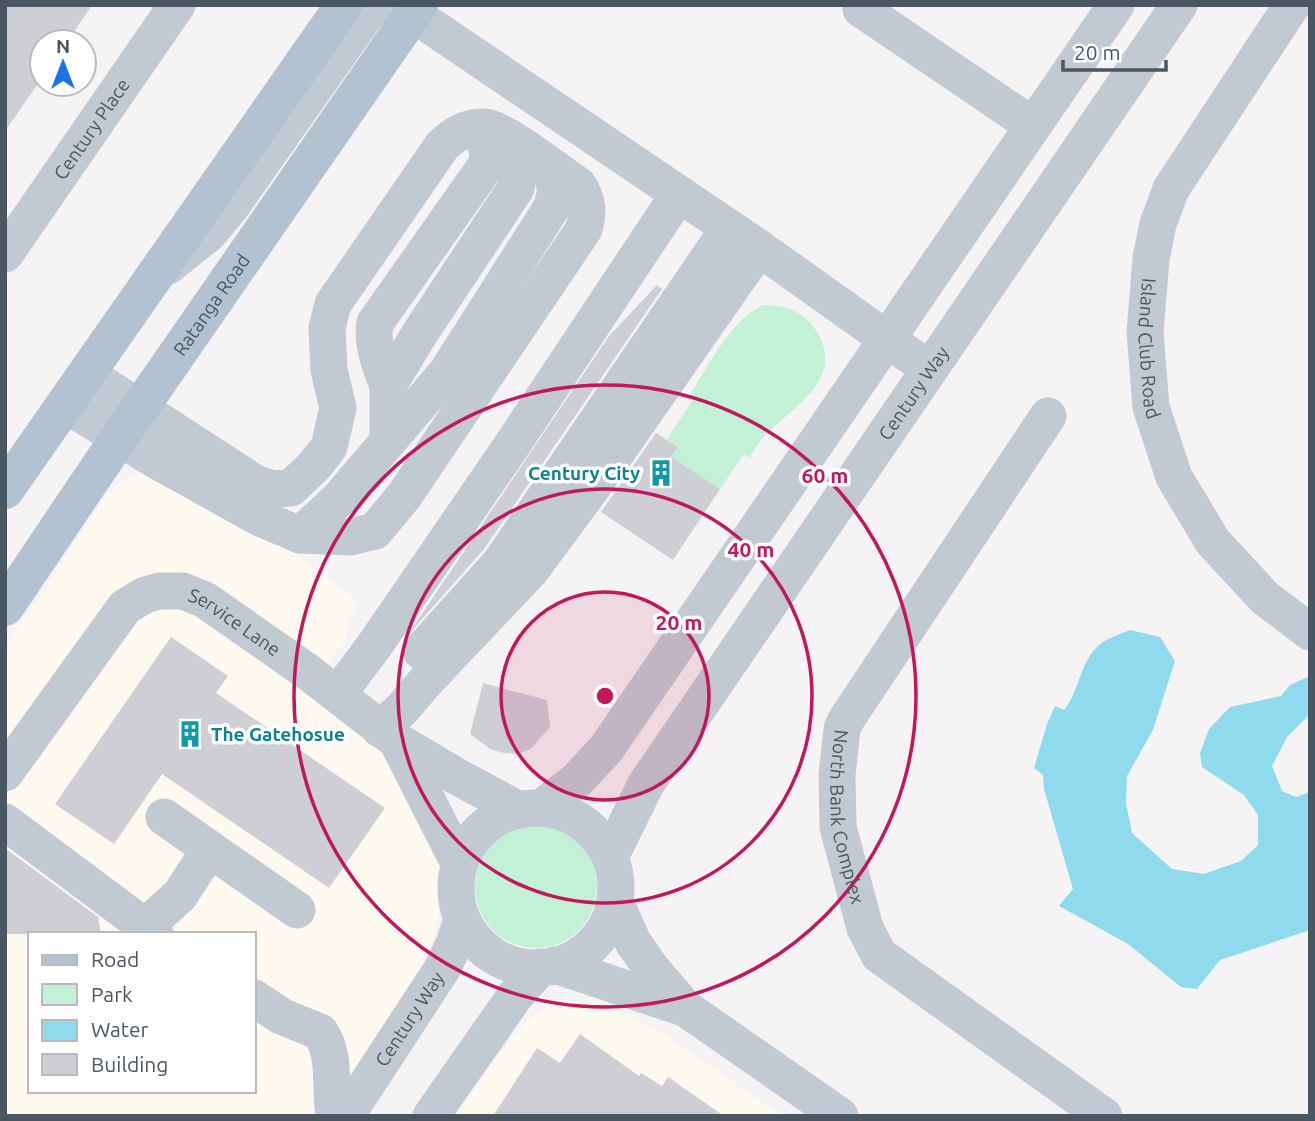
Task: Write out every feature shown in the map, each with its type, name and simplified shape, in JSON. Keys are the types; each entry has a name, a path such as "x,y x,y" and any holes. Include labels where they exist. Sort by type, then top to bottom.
{"main road":[{"path":"5,490 344,5"},
{"name":"Ratanga Road","path":"5,607 416,9"}],"street":[{"name":"Century Place","path":"5,254 177,5"},
{"path":"685,1008 548,966 518,966 496,958 474,939 462,920 456,889 459,863 482,828 496,818 530,809 577,780 606,749 1116,5"},
{"name":"Century Way","path":"610,857 646,784 1179,5"},
{"name":"Island Club Road","path":"1293,5 1171,188 1158,224 1151,259 1145,332 1151,407 1174,477 1213,542 1265,597 1310,632"},
{"path":"154,278 208,234 230,208 367,13 376,7 416,9 929,369"},
{"path":"861,9 1032,125"},
{"path":"388,440 388,386 379,361 374,334 375,323 487,163 488,150 478,128"},
{"path":"77,390 130,423 260,518 300,535 351,537 375,531 404,496 584,229 587,218 585,196 578,185 494,129 460,130 442,146 333,304 327,328 329,370 338,408 329,447 291,488 273,489 254,483 130,423"},
{"path":"388,386 516,188 519,163 513,141"},
{"path":"300,535 339,499 447,372 552,207 556,189 548,165"},
{"path":"338,694 374,646 679,194"},
{"path":"393,726 407,669 501,562 744,238"},
{"name":"North Bank Complex","path":"1048,416 846,720 842,729 837,775 838,827 865,928 879,955 1104,1116"},
{"name":"Service Lane","path":"5,773 125,607 145,595 159,591 183,591 205,600 338,694 393,726 456,776 530,809"},
{"name":"Service Lane","path":"393,726 459,863"},
{"path":"431,1116 516,996 548,966 576,957 594,943 607,924 615,902 615,874 610,857 598,838 583,823 563,813 530,809"},
{"path":"164,817 297,910"},
{"path":"5,822 150,930 180,895 210,849"},
{"path":"615,902 633,942 685,1008 840,1116"},
{"name":"Century Way","path":"346,1116 442,969 462,920"},
{"path":"256,999 281,1016 320,1032 329,1055 334,1116"}],"shaded area":[{"path":"143,472 206,482 359,603 349,620 345,640 317,677 379,740 442,849 438,921 426,967 323,1116 5,1116 5,648 107,494 124,480"},
{"path":"566,1001 601,1005 637,1019 659,1031 783,1116 456,1116 501,1051 526,1022 551,1004"}],"green space":[{"path":"763,305 785,308 805,318 815,329 824,347 825,363 821,378 812,391 762,439 750,458 744,454 720,489 671,457 678,447 667,439 694,398 690,394 721,345 740,322"},
{"path":"536,826 559,831 579,844 592,864 597,887 592,910 579,930 559,943 536,948 513,943 493,930 480,910 475,887 480,864 493,844 513,831"}],"water":[{"path":"1130,630 1160,637 1175,661 1153,730 1127,776 1126,803 1132,833 1172,869 1204,874 1241,861 1258,845 1258,815 1244,795 1202,767 1200,753 1209,729 1230,707 1281,696 1290,685 1310,676 1310,714 1287,737 1272,766 1282,791 1296,797 1310,792 1310,927 1307,931 1220,960 1197,989 1181,987 1128,944 1059,906 1073,889 1044,789 1043,775 1034,768 1055,706 1064,710 1088,659 1099,645"}],"building":[{"path":"5,5 92,5 76,28 28,28 28,98 5,131"},
{"path":"657,285 662,289 484,549 407,636 609,336"},
{"name":"Century City","path":"656,433 678,447 671,457 720,489 673,560 601,512"},
{"name":"The Gatehosue","path":"171,637 228,676 216,693 385,808 329,888 162,774 114,844 55,804"},
{"path":"483,683 547,700 550,727 531,749 518,754 504,753 490,749 470,734"},
{"path":"5,848 98,917 101,932 28,932 5,934"},
{"path":"580,1034 639,1076 641,1073 662,1086 668,1077 724,1116 493,1116 537,1048 560,1063"}],"place":[{"name":"Century City","path":"661,473"},
{"name":"The Gatehosue","path":"190,734"}]}
